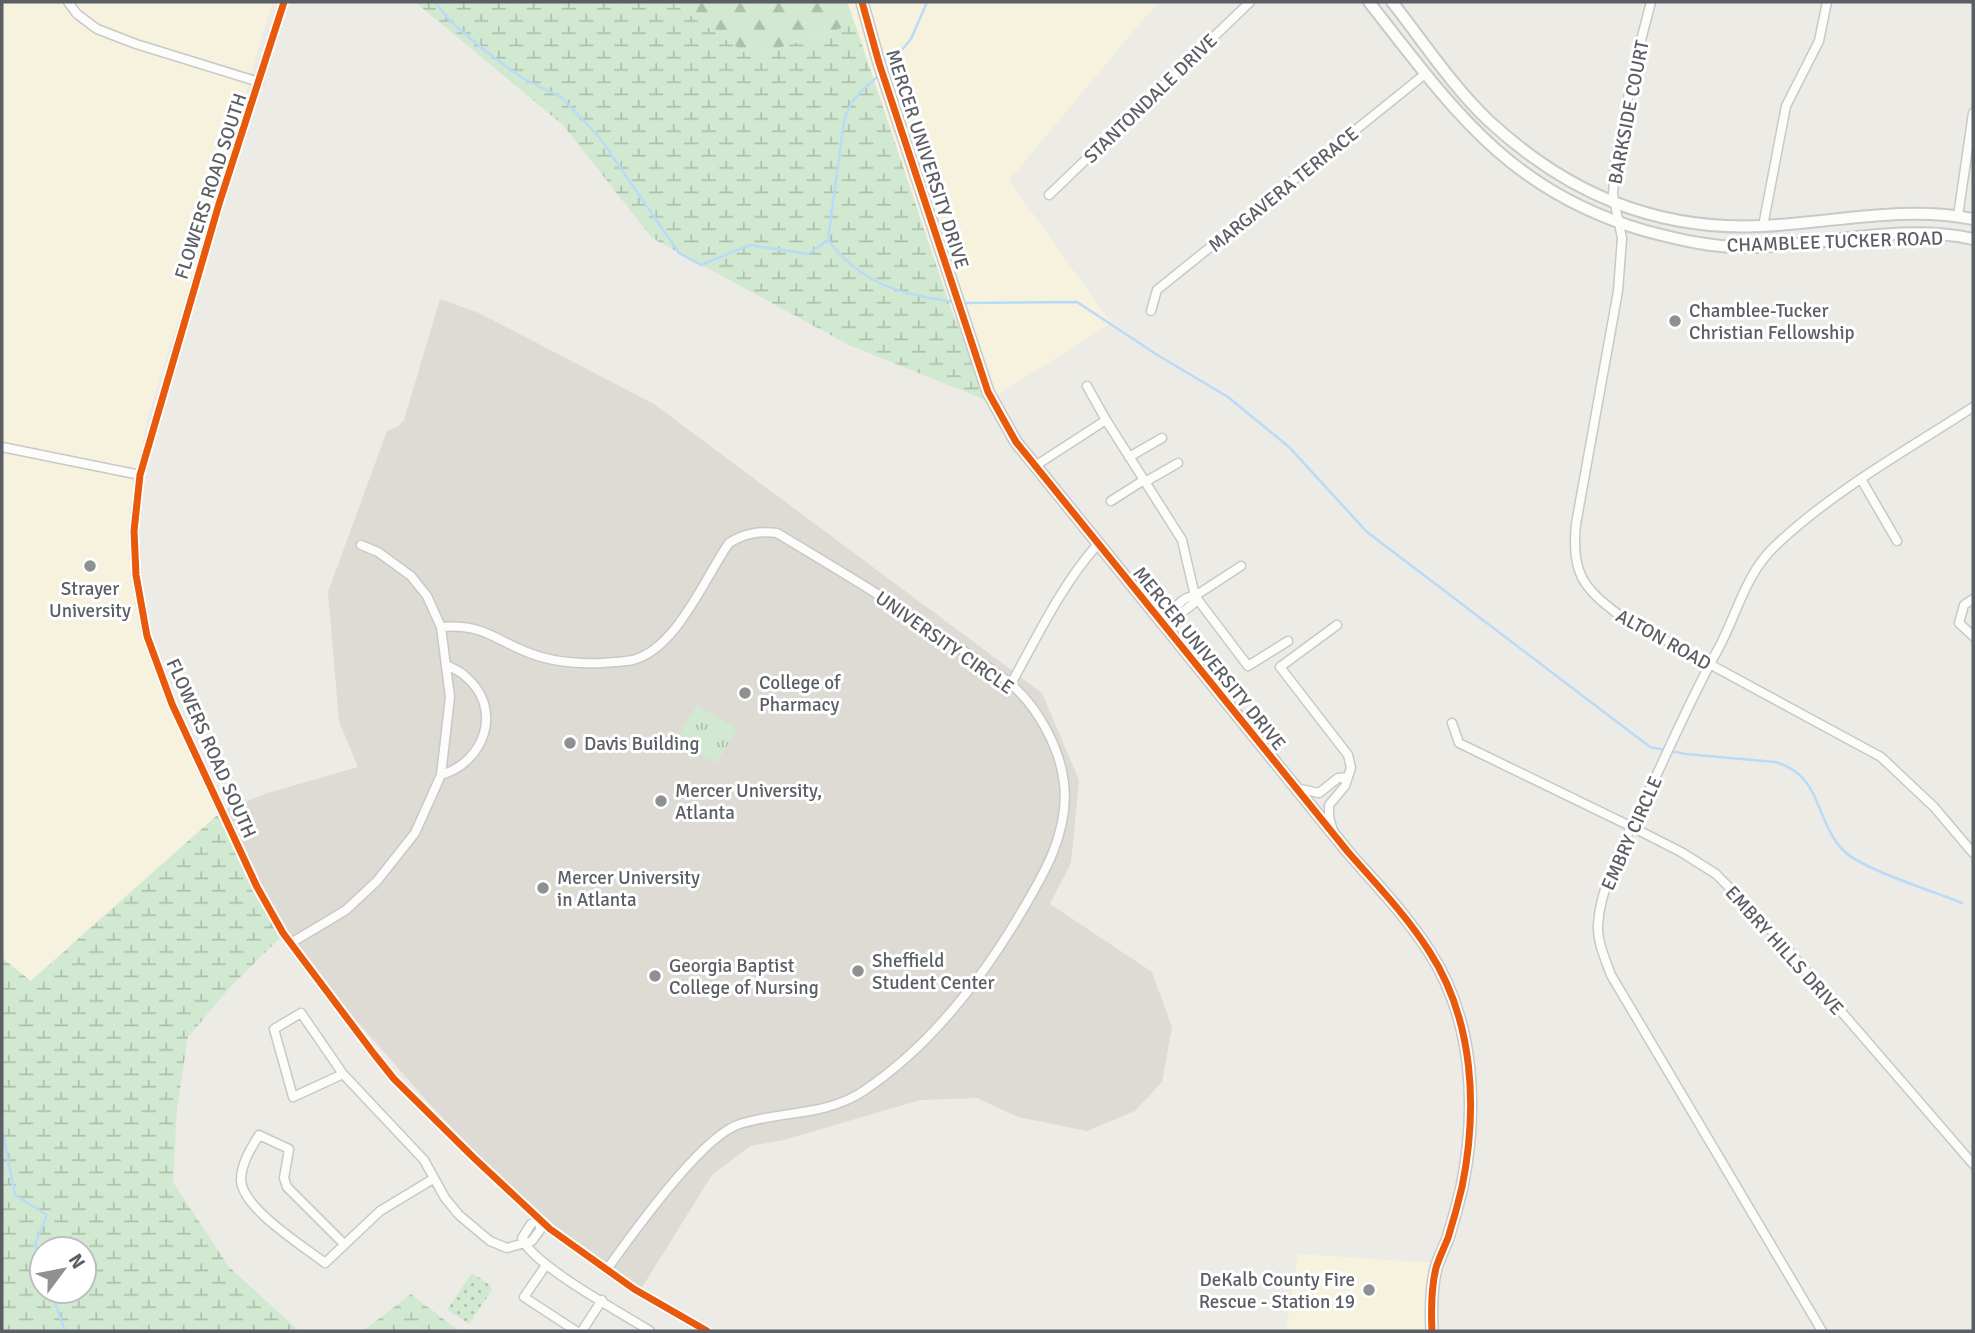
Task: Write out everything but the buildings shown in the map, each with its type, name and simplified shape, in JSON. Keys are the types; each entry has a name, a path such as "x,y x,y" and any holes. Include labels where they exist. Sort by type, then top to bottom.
{"street":[{"path":"68,2 77,14 97,29 136,44 259,82"},
{"name":"FLOWERS ROAD SOUTH","path":"284,2 218,206 140,475 134,531 136,575 147,636 172,704 257,887 291,943 394,1079 540,1219 634,1289 707,1331"},
{"name":"MERCER UNIVERSITY DRIVE","path":"862,2 879,63 988,392 1016,442 1296,788 1403,913 1430,952 1447,984 1461,1023 1467,1053 1470,1108 1468,1151 1452,1225 1436,1267 1432,1289 1432,1331"},
{"name":"STANTONDALE DRIVE","path":"1049,195 1250,2"},
{"name":"CHAMBLEE TUCKER ROAD","path":"1369,2 1462,119 1508,161 1568,201 1619,223 1680,240 1750,247 1908,234 1973,239"},
{"name":"CHAMBLEE TUCKER ROAD","path":"1392,2 1488,120 1539,163 1576,186 1614,203 1647,215 1707,227 1763,226 1894,215 1958,216 1973,219"},
{"name":"BARKSIDE COURT","path":"1619,223 1612,188 1615,162 1636,59 1651,2"},
{"path":"1763,226 1786,106 1818,41 1827,2"},
{"name":"MARGAVERA TERRACE","path":"1151,311 1157,290 1425,74"},
{"path":"1958,216 1973,113"},
{"name":"ALTON ROAD","path":"1619,223 1622,238 1618,291 1576,524 1576,565 1583,581 1601,602 1619,615 1881,757 1934,807 1973,853"},
{"path":"1087,386 1182,540 1195,596 1248,666 1288,641"},
{"name":"EMBRY CIRCLE","path":"1822,1331 1611,975 1598,926 1602,900 1616,860 1744,591 1773,548 1861,479 1973,407"},
{"path":"1035,466 1106,420"},
{"path":"1129,457 1162,438"},
{"path":"2,447 140,475"},
{"path":"1111,501 1178,463"},
{"path":"1861,479 1897,541"},
{"name":"UNIVERSITY CIRCLE","path":"441,627 460,626 480,630 522,650 578,664 633,660 668,639 729,543 741,536 777,533 913,616 1011,684 1032,708 1049,735 1064,783 1063,806 1054,856 998,950 959,1005 886,1076 858,1094 825,1109 737,1124 715,1138 643,1219 607,1269"},
{"path":"291,943 346,910 377,881 415,832 441,775 450,697 441,627 427,596 411,576 379,552 361,545"},
{"path":"1011,684 1058,599 1085,558 1097,545"},
{"path":"1162,624 1174,614 1175,606 1187,597 1195,596 1241,566"},
{"path":"1973,599 1964,605 1959,623 1973,636"},
{"path":"1334,834 1329,805 1345,786 1350,768 1348,754 1280,667 1337,625"},
{"path":"441,775 468,761 482,744 486,720 477,689 466,676 446,665"},
{"name":"EMBRY HILLS DRIVE","path":"1452,723 1459,743 1632,827 1704,866 1738,895 1973,1164"},
{"path":"1296,788 1319,793 1338,778 1347,777"},
{"path":"1324,789 1333,799"},
{"path":"343,1074 293,1097 274,1029 301,1013 343,1074 424,1160 445,1198 459,1215 490,1241 507,1248 525,1244"},
{"path":"344,1244 287,1187 284,1178 289,1149 259,1135 247,1155 241,1181 253,1207 325,1263 380,1211 433,1179"},
{"path":"540,1219 531,1224 522,1238 525,1244 546,1265 650,1331"},
{"path":"546,1265 524,1297 576,1331"},
{"path":"582,1331 602,1300"}],"shaded area":[{"path":"2,2 273,2 255,58 239,125 146,423 134,506 140,619 223,810 30,981 2,958"},
{"path":"847,2 1158,2 1009,180 1111,323 988,401 950,306"},
{"name":"Mercer University, Atlanta","path":"440,299 479,313 654,404 1042,693 1079,780 1071,863 1050,904 1152,972 1172,1027 1162,1082 1135,1111 1087,1131 1018,1117 977,1098 920,1100 784,1140 750,1146 712,1175 641,1289 585,1253 491,1169 434,1109 282,936 223,810 268,793 358,767 339,721 328,592 387,431 404,420"},
{"path":"1298,1254 1437,1263 1434,1331 1286,1331"}],"green space":[{"path":"415,2 671,2 751,57 855,24 950,306 988,401 849,345 652,238 563,125"},
{"path":"671,2 847,2 855,24 751,57"},
{"path":"697,705 737,729 716,764 676,740"},
{"path":"223,810 282,936 233,984 188,1037 177,1108 173,1182 229,1267 299,1331 2,1331 2,958 31,981"},
{"path":"472,1273 490,1285 492,1290 469,1324 447,1310"},
{"path":"411,1294 459,1331 363,1331"}],"waterway":[{"path":"435,2 450,21 483,49 522,78 561,97 600,138 679,253 701,265 750,245 808,254 828,240 844,121 856,97 876,78"},
{"path":"886,69 911,39 927,2"},
{"path":"828,240 855,268 883,285 899,291 954,302"},
{"path":"964,303 1077,302 1228,397 1289,447 1367,532 1650,747 1686,754 1775,762 1791,768 1810,788 1834,839 1844,851 1866,865 1962,903"},
{"path":"2,1128 15,1195 47,1215 39,1235"},
{"path":"56,1305 65,1331"}],"cycle path":[{"path":"284,2 219,204 140,475 134,531 136,575 147,636 172,704 257,887 283,933 394,1079 550,1229 634,1289 707,1331"},
{"path":"862,2 879,63 988,392 1016,442 1348,852 1401,912 1429,951 1444,978 1463,1035 1468,1065 1470,1126 1462,1187 1434,1276 1432,1331"}],"place":[{"name":"Chamblee-Tucker Christian Fellowship","path":"1675,321"},
{"name":"Strayer University","path":"90,566"},
{"name":"College of Pharmacy","path":"745,693"},
{"name":"Davis Building","path":"570,743"},
{"name":"Mercer University, Atlanta","path":"661,801"},
{"name":"Mercer University in Atlanta","path":"543,888"},
{"name":"Sheffield Student Center","path":"858,971"},
{"name":"Georgia Baptist College of Nursing","path":"655,976"},
{"name":"DeKalb County Fire Rescue - Station 19","path":"1369,1290"}]}
